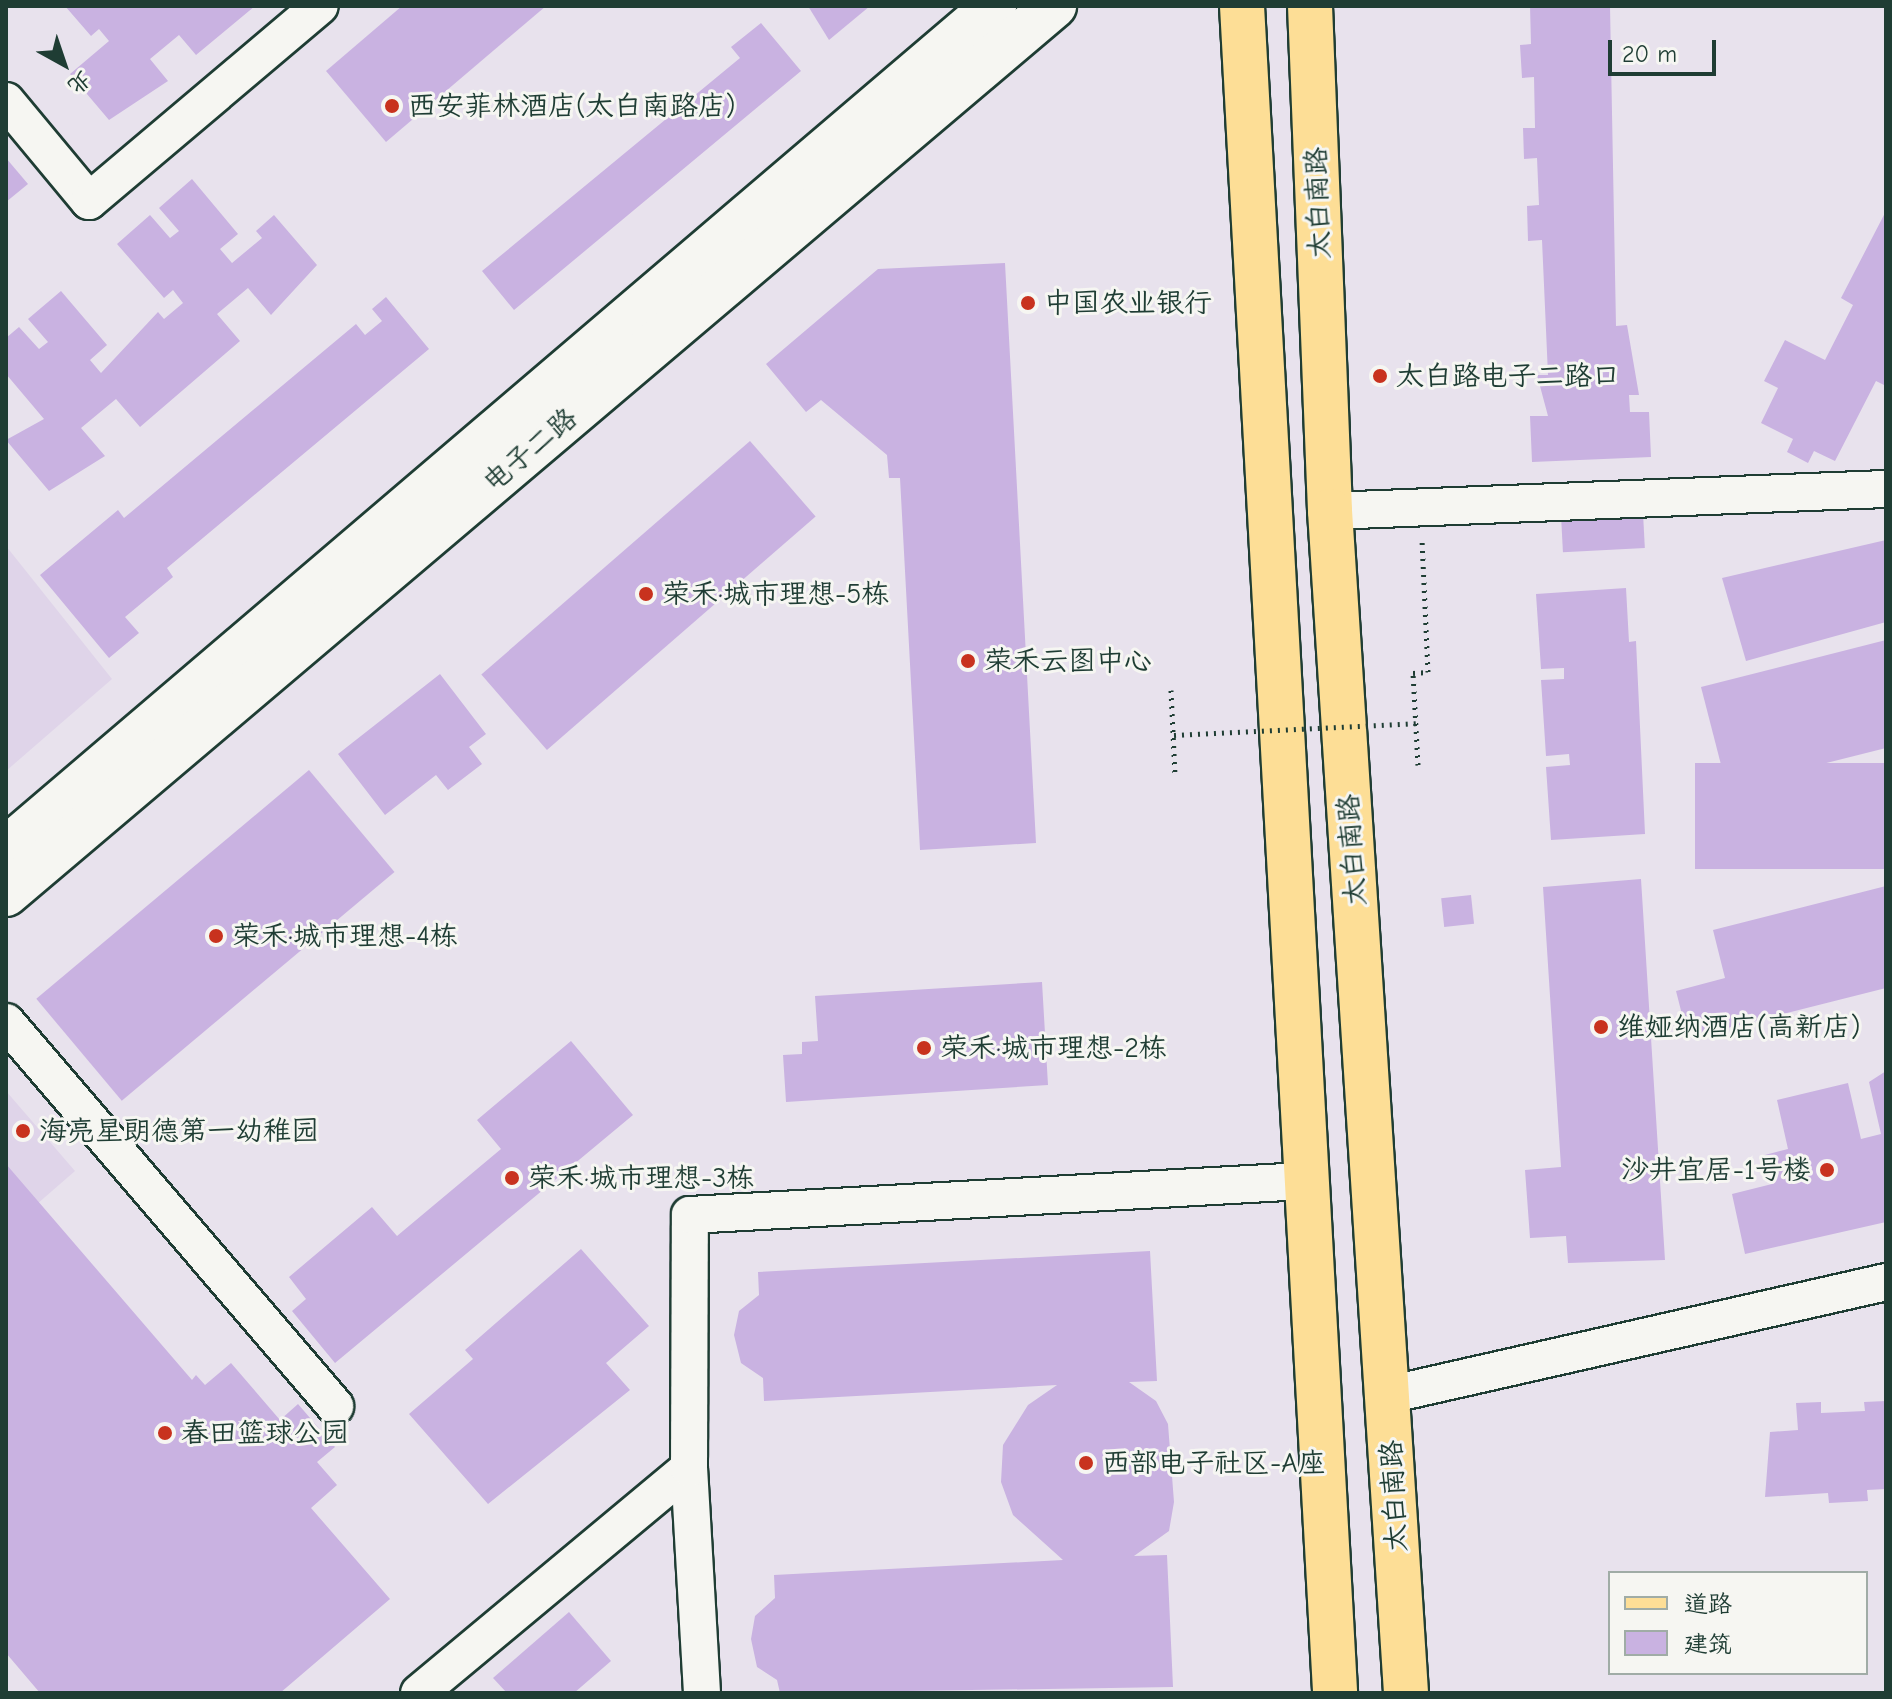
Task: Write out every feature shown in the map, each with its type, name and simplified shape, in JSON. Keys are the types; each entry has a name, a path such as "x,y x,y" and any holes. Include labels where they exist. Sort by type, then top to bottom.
{"main road":[{"name":"电子二路","path":"6,849 994,6"},
{"name":"电子二路","path":"6,894 1054,6"},
{"path":"1242,6 1303,1181 1335,1693"},
{"name":"太白南路","path":"1310,6 1330,511 1406,1693"}],"street":[{"path":"6,101 89,201 320,6"},
{"path":"1330,511 1886,489"},
{"path":"6,1022 335,1406"},
{"path":"702,1693 689,1468 690,1215 1303,1181"},
{"path":"1388,1395 1886,1282"},
{"path":"419,1693 689,1468"}],"path":[{"path":"1418,765 1413,673 1428,672 1420,507"},
{"path":"1171,690 1175,775"},
{"path":"1174,735 1416,723"}],"shaded area":[{"path":"6,546 112,679 6,771"},
{"name":"海亮星朗德第一幼稚园","path":"6,1091 75,1171 6,1231"}],"building":[{"path":"65,6 255,6 196,55 179,35 150,59 168,81 109,120 70,74 109,41 99,29 91,36"},
{"name":"西安菲林酒店(太白南路店)","path":"402,6 546,6 386,142 326,71"},
{"path":"808,6 870,6 829,40"},
{"path":"1530,6 1610,6 1616,326 1627,325 1639,395 1629,395 1630,412 1649,412 1651,457 1532,462 1530,416 1548,416 1537,375 1548,375 1542,240 1528,241 1527,206 1539,205 1537,158 1524,159 1523,128 1535,128 1534,77 1522,78 1520,45 1531,44"},
{"path":"761,23 801,71 514,310 482,271 740,58 731,47"},
{"path":"6,158 28,184 6,202"},
{"path":"192,179 238,234 220,249 232,263 262,238 256,231 274,215 317,265 271,315 248,288 217,314 240,341 140,427 116,399 81,428 105,456 49,491 6,440 44,419 6,374 6,338 19,327 39,349 48,342 28,319 61,291 107,345 90,360 101,373 158,312 164,319 183,303 173,290 164,298 117,244 150,215 170,238 179,231 159,208"},
{"path":"1886,211 1886,386 1876,381 1835,461 1814,451 1808,463 1787,452 1793,439 1761,423 1778,388 1764,381 1785,340 1825,360 1853,305 1841,298"},
{"name":"荣禾云图中心","path":"1005,263 1036,843 920,850 900,478 889,478 887,455 821,400 806,412 766,364 878,269"},
{"path":"386,297 429,349 167,568 173,577 125,617 139,633 109,658 40,575 118,510 124,518 356,324 365,335 382,321 372,309"},
{"name":"荣禾·城市理想-5栋","path":"750,441 816,516 547,750 481,675"},
{"path":"1643,513 1645,548 1563,552 1561,517"},
{"path":"1886,540 1886,622 1746,661 1722,578"},
{"path":"1626,588 1629,642 1636,641 1645,834 1551,840 1546,767 1570,765 1569,754 1546,756 1541,680 1564,679 1564,668 1541,669 1536,594"},
{"path":"1886,640 1886,748 1727,788 1701,687"},
{"path":"440,674 486,734 469,747 482,764 448,790 436,775 385,815 338,754"},
{"path":"1695,763 1886,763 1886,869 1695,869"},
{"name":"荣禾·城市理想-4栋","path":"309,770 394,872 122,1101 36,999"},
{"name":"维娅纳酒店(高新店)","path":"1641,879 1665,1260 1568,1263 1566,1236 1530,1238 1525,1170 1561,1167 1543,887"},
{"path":"1886,886 1886,988 1688,1038 1676,991 1725,978 1713,930"},
{"path":"1471,895 1474,924 1444,927 1441,898"},
{"name":"荣禾·城市理想-2栋","path":"1042,982 1048,1085 786,1102 783,1055 802,1054 802,1042 818,1041 815,996"},
{"name":"荣禾·城市理想-3栋","path":"571,1041 633,1115 335,1363 292,1311 306,1299 289,1277 372,1207 397,1236 501,1149 477,1120"},
{"name":"沙井宜居-1号楼","path":"1886,1071 1886,1222 1745,1254 1732,1194 1772,1184 1765,1155 1788,1149 1777,1100 1848,1083 1861,1139 1881,1134 1869,1082"},
{"name":"春田篮球公园","path":"6,1164 192,1380 196,1375 205,1385 231,1363 280,1420 298,1404 335,1447 317,1462 337,1485 311,1508 390,1599 280,1693 40,1693 6,1653"},
{"path":"581,1249 649,1326 606,1363 630,1390 488,1504 409,1414 473,1359 465,1350"},
{"name":"西部电子社区-A座","path":"1150,1251 1157,1381 1129,1382 1156,1401 1168,1424 1174,1502 1169,1531 1134,1556 1167,1555 1173,1687 780,1693 777,1680 757,1667 751,1639 755,1616 775,1598 774,1575 1063,1560 1013,1515 1001,1482 1003,1445 1028,1405 1057,1385 764,1401 763,1378 741,1363 734,1335 739,1311 759,1295 758,1272"},
{"path":"1886,1401 1886,1489 1867,1490 1868,1501 1829,1503 1828,1493 1765,1497 1770,1432 1798,1430 1796,1403 1821,1402 1821,1413 1865,1411 1864,1402"},
{"path":"569,1612 611,1661 574,1693 507,1693 493,1678"}],"place":[{"name":"西安菲林酒店(太白南路店)","path":"392,106"},
{"name":"中国农业银行","path":"1028,303"},
{"name":"太白路电子二路口","path":"1380,376"},
{"name":"荣禾·城市理想-5栋","path":"646,594"},
{"name":"荣禾云图中心","path":"968,661"},
{"name":"荣禾·城市理想-4栋","path":"216,936"},
{"name":"维娅纳酒店(高新店)","path":"1601,1027"},
{"name":"荣禾·城市理想-2栋","path":"924,1048"},
{"name":"海亮星朗德第一幼稚园","path":"23,1131"},
{"name":"沙井宜居-1号楼","path":"1827,1170"},
{"name":"荣禾·城市理想-3栋","path":"512,1178"},
{"name":"春田篮球公园","path":"165,1433"},
{"name":"西部电子社区-A座","path":"1086,1463"}]}
